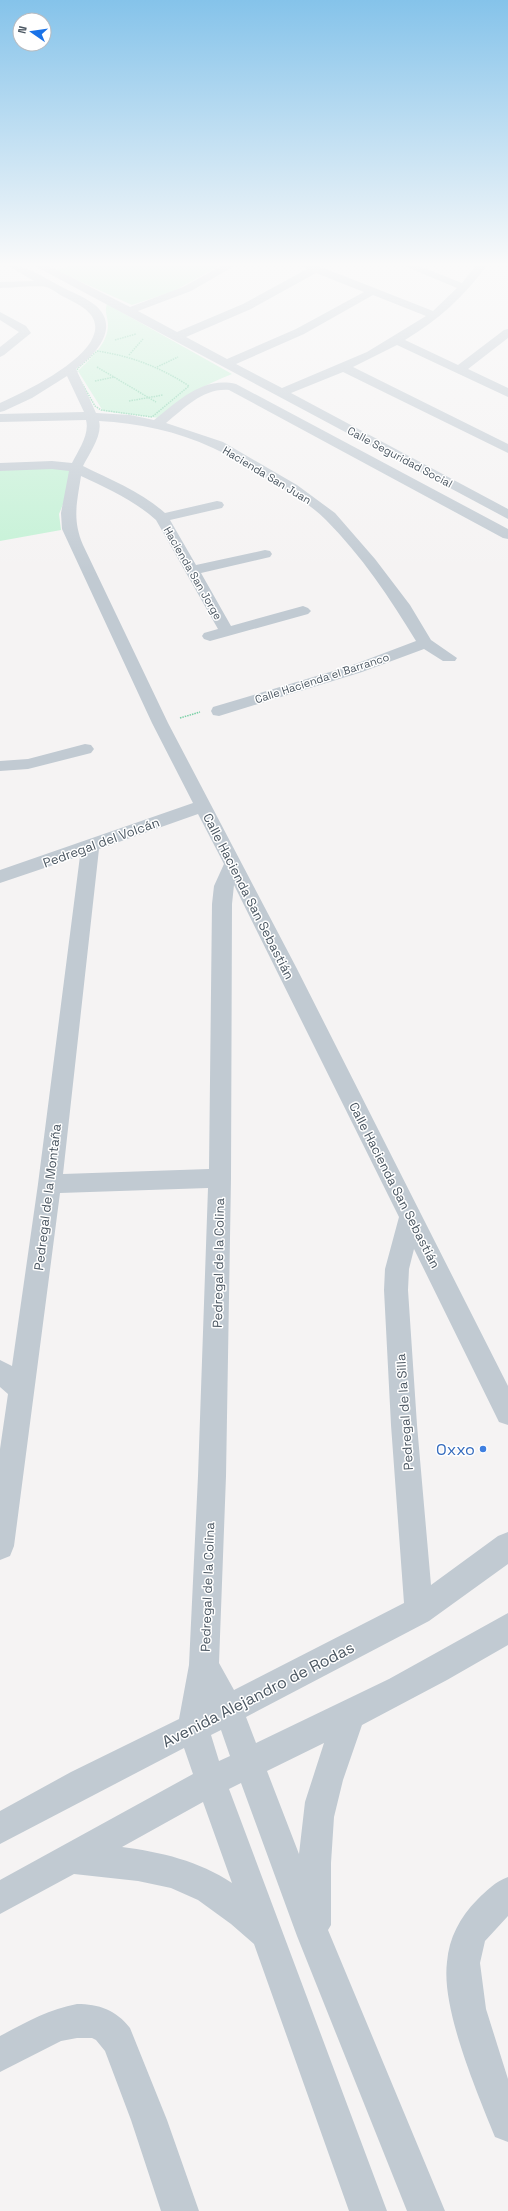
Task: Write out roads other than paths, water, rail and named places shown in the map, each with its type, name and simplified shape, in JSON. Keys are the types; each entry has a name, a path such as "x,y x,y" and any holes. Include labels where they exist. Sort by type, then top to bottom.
{"street":[{"name":"Calle Seguridad Social","path":"234,368 508,515"},
{"path":"281,393 340,368"},
{"path":"345,368 508,450"},
{"path":"455,368 508,393"},
{"path":"0,408 26,396 70,369"},
{"name":"Calle Hacienda San Sebastián","path":"70,369 90,411 94,426 90,439 76,468 68,513 69,529 160,723 411,1215 508,1413"},
{"name":"Calle Seguridad Social","path":"157,424 192,397 208,388 220,385 232,387 508,535"},
{"name":"Hacienda San Juan","path":"0,418 90,411 157,424 218,445 292,488 315,504 345,531 402,605 426,643"},
{"path":"0,467 52,465 76,468"},
{"name":"Hacienda San Jorge","path":"76,468 141,502 162,518 226,630"},
{"path":"162,518 217,505"},
{"path":"193,570 265,554"},
{"name":"Hacienda San Jorge","path":"210,636 226,630 303,611"},
{"path":"426,643 449,658"},
{"name":"Calle Hacienda el Barranco","path":"219,711 356,669 426,643"},
{"path":"1,761 28,764 85,749"},
{"name":"Pedregal del Volcán","path":"0,877 90,847 203,806"},
{"name":"Pedregal de la Montaña","path":"0,1546 50,1184 90,847"},
{"name":"Pedregal de la Colina","path":"193,1728 204,1664 220,1178 222,904 224,886 233,864"},
{"path":"50,1184 220,1178"},
{"name":"Pedregal de la Silla","path":"411,1215 397,1269 396,1290 404,1425 419,1611"},
{"path":"0,1372 22,1389"},
{"name":"Avenida Alejandro de Rodas","path":"0,1828 82,1783 193,1728 419,1611 474,1573 508,1546"},
{"path":"0,1898 211,1782 350,1715 466,1654 508,1628"},
{"name":"Pedregal de la Colina","path":"204,1664 228,1709 314,1936 426,2211"},
{"path":"314,1936 316,1843 321,1803 334,1757 350,1715"},
{"path":"193,1728 211,1782 368,2211"},
{"path":"72,1858 146,1867 172,1873 200,1883 226,1899 266,1932"},
{"path":"508,1893 476,1925 466,1945 463,1966 465,1988 474,2028 492,2084 508,2124"},
{"path":"0,2055 56,2025 77,2021 94,2021 108,2028 118,2040 180,2211"}],"place":[{"name":"Oxxo","path":"483,1449"}]}
